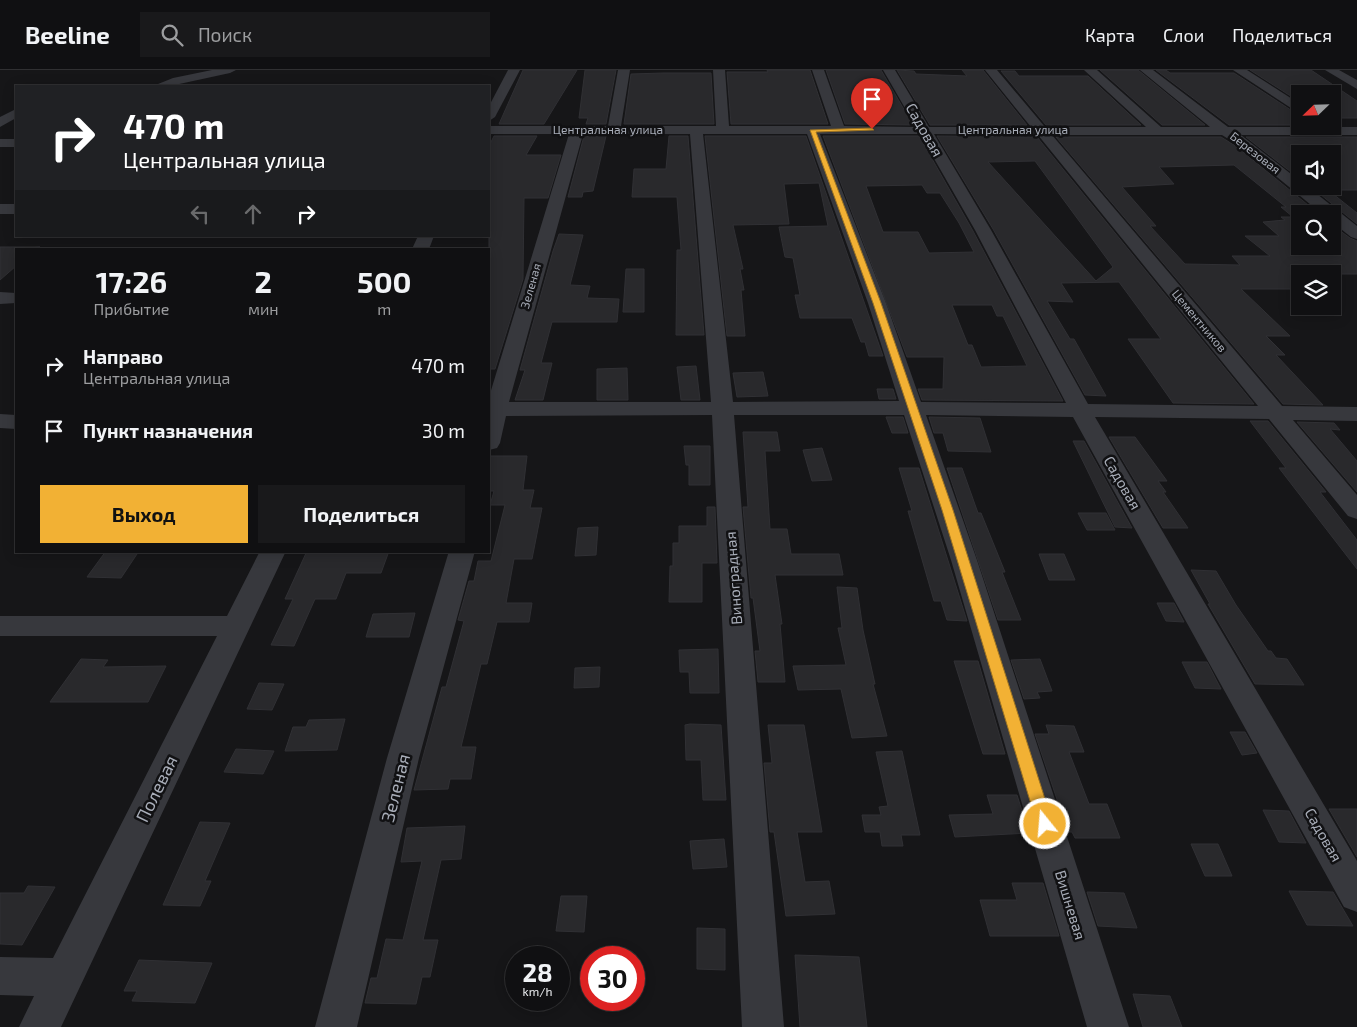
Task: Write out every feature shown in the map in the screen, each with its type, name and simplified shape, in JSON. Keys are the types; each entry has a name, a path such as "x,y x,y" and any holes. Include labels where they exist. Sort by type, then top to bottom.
{"street":[{"path":"162,85 177,80 230,70"},
{"path":"490,115 514,70"},
{"path":"614,130 624,70"},
{"path":"719,70 723,130"},
{"name":"Вишневая","path":"818,70 825,130 837,193 914,408 964,560 1108,1027"},
{"name":"Садовая","path":"889,70 983,230 1080,410 1357,895"},
{"name":"Цементников","path":"991,70 1357,511"},
{"path":"1090,70 1157,130"},
{"name":"Березовая","path":"1146,70 1321,205"},
{"path":"1239,70 1291,104"},
{"path":"1331,70 1357,85"},
{"path":"490,92 504,92"},
{"path":"0,124 15,114"},
{"name":"Центральная улица","path":"490,130 1291,129"},
{"name":"Зеленая","path":"490,432 492,409 576,130"},
{"name":"Виноградная","path":"696,130 723,408 763,1027"},
{"name":"Центральная улица","path":"1341,130 1357,131"},
{"path":"1335,135 1347,144"},
{"path":"0,143 15,143"},
{"path":"0,209 15,209"},
{"name":"Березовая","path":"1341,221 1357,234"},
{"path":"0,298 15,298"},
{"path":"492,409 914,408 1357,414"},
{"path":"0,421 15,422"},
{"name":"Полевая","path":"40,1027 272,553"},
{"name":"Зеленая","path":"336,1027 403,758 461,553"},
{"path":"0,626 237,626"},
{"path":"0,976 64,978"}],"building":[{"path":"523,70 577,70 544,124 499,124"},
{"path":"585,70 616,70 606,124 586,124 588,118 579,118"},
{"path":"767,70 810,70 828,124 731,124 727,72 768,72"},
{"path":"826,70 881,70 913,125 845,124"},
{"path":"897,70 914,71 916,74 967,76 962,70 983,70 1027,125 930,125"},
{"path":"1100,70 1138,70 1205,125 1162,125"},
{"path":"1156,70 1166,70 1170,73 1234,73 1291,110 1291,125 1229,125"},
{"path":"1250,70 1311,70 1333,85 1291,85 1291,96"},
{"path":"1001,71 1015,71 1019,76 1088,76 1141,125 1046,125"},
{"path":"711,73 714,124 624,124 631,74"},
{"path":"1341,90 1357,101 1357,118 1341,118"},
{"path":"494,136 537,136 526,155 561,155 548,198 524,198 523,279 495,369 490,369 490,144"},
{"path":"584,136 606,136 593,191 583,192 582,197 568,197"},
{"path":"669,136 688,136 704,335 676,335 677,250 681,250 677,197 632,197 634,169 666,169"},
{"path":"705,136 806,136 883,356 869,356 865,342 861,342 852,318 800,318 795,295 800,295 793,258 785,257 779,227 828,226 819,183 784,184 789,224 733,225 743,269 740,269 744,290 741,290 745,336 727,336"},
{"path":"823,136 919,136 973,231 1063,401 922,400 918,389 943,389 944,357 907,357","holes":["922,185 927,193 940,193 974,252 929,253 918,232 883,232 866,186","952,305 992,305 997,316 1003,316 1027,366 981,367 972,345 968,345"]},
{"path":"937,136 1037,137 1254,404 1173,403 1128,339 1161,339 1119,282 1061,283 1073,302 1047,301 1070,339 1074,339 1106,396 1085,395 993,229","holes":["1035,161 1113,267 1096,281 988,162"]},
{"path":"1056,137 1221,137 1237,147 1291,191 1291,195 1296,195 1308,205 1291,205 1291,215 1281,207 1286,207 1234,165 1159,167 1174,184 1122,187 1156,226 1150,226 1185,264 1240,265 1232,256 1270,256 1245,236 1279,236 1263,222 1285,220 1281,217 1291,217 1291,255 1341,255 1341,232 1357,241 1357,274 1341,274 1341,265 1291,265 1291,289 1241,289 1290,336 1266,336 1285,355 1276,355 1323,405 1283,404"},
{"path":"1246,137 1357,137 1357,190 1341,190 1341,145 1291,145 1291,172"},
{"path":"1321,195 1334,195 1357,213 1357,224 1341,211 1341,205 1334,205"},
{"path":"559,234 583,235 570,285 590,286 587,298 619,299 617,322 552,322 541,363 552,363 543,400 515,400 525,370 520,370"},
{"path":"0,247 40,247 15,248 15,267 0,280"},
{"path":"626,269 644,269 644,312 623,312"},
{"path":"696,366 700,400 681,400 677,367"},
{"path":"627,368 628,400 597,400 597,369"},
{"path":"763,372 768,396 737,397 733,373"},
{"path":"877,389 893,389 896,399 879,399"},
{"path":"886,417 903,417 908,433 892,433"},
{"path":"929,417 980,418 991,452 948,451 943,433 934,433"},
{"path":"1250,421 1268,421 1326,492 1320,492 1357,540 1357,569 1279,468 1286,468"},
{"path":"1297,422 1334,423 1340,430 1330,429 1357,461 1357,492"},
{"path":"743,432 777,432 780,451 765,451 770,529 787,529 791,554 839,554 843,575 775,575 782,624 780,624 785,682 758,682 755,651 760,651 753,598 751,598 743,507 748,507"},
{"path":"1109,437 1135,437 1167,481 1158,481 1166,492 1163,492 1188,528 1163,528"},
{"path":"1073,441 1084,441 1132,528 1115,527"},
{"path":"684,446 710,446 710,485 689,485 689,465 686,465"},
{"path":"822,448 832,480 812,481 803,450"},
{"path":"490,456 527,456 523,490 534,490 530,508 542,508 532,559 514,559 506,603 532,603 529,622 497,622 487,664 481,664 461,747 476,747 471,779 450,779 448,789 414,790 442,687 446,687 464,621 458,620 469,581 474,581 478,561 491,561 505,505 490,505 494,491 490,491"},
{"path":"899,468 919,468 967,621 947,620 941,601 934,601 908,511 912,511"},
{"path":"947,468 962,468 978,513 981,513 1005,572 1002,572 1021,620 998,620"},
{"path":"707,507 715,507 717,563 702,563 702,602 669,602 670,566 673,566 673,543 679,543 679,526 707,526"},
{"path":"1078,513 1106,513 1115,530 1087,530"},
{"path":"598,527 596,555 575,556 578,528"},
{"path":"105,553 138,553 121,578 87,577"},
{"path":"306,553 388,553 381,573 346,573 336,599 315,599 294,646 271,645 293,599 285,599"},
{"path":"1039,554 1064,554 1075,580 1049,580"},
{"path":"1191,570 1216,571 1236,605 1268,651 1271,651 1276,658 1287,659 1304,685 1255,684 1208,604 1210,604"},
{"path":"837,587 857,588 863,630 875,684 873,684 887,736 852,738 841,689 798,690 793,666 846,665 838,628 842,628"},
{"path":"1157,603 1174,603 1184,622 1166,621"},
{"path":"415,613 409,637 366,637 373,614"},
{"path":"718,649 719,693 690,693 689,672 680,672 679,650"},
{"path":"81,659 108,660 103,667 166,666 148,702 50,702"},
{"path":"1040,659 1052,691 1037,692 1040,698 1024,699 1011,660"},
{"path":"954,661 978,661 1005,754 983,754"},
{"path":"1182,662 1207,662 1221,689 1195,688"},
{"path":"600,667 599,687 574,688 575,668"},
{"path":"259,683 284,684 272,710 247,709"},
{"path":"345,719 337,750 285,751 293,727 306,727 309,720"},
{"path":"685,725 721,725 726,800 703,800 701,760 686,760"},
{"path":"768,725 804,725 822,832 797,832 805,882 829,881 835,914 786,916 774,832 770,832 764,763 772,763"},
{"path":"1046,725 1074,726 1084,752 1069,752 1089,804 1107,804 1120,838 1075,838 1072,832 1068,832 1035,734 1049,734"},
{"path":"1230,732 1245,732 1257,753 1242,755"},
{"path":"236,749 274,751 263,774 224,772"},
{"path":"902,751 920,835 901,835 903,846 882,846 880,832 865,832 862,815 881,815 879,807 888,806 876,752"},
{"path":"987,795 1017,795 1029,833 955,837 949,815 993,814"},
{"path":"1329,809 1357,809 1357,857"},
{"path":"1263,810 1289,811 1306,843 1279,842"},
{"path":"200,822 230,823 205,881 211,881 200,906 163,905"},
{"path":"465,826 461,859 441,860 423,940 438,940 430,977 422,977 416,1004 365,1003 371,978 377,978 386,939 403,940 422,861 401,862 407,828"},
{"path":"724,839 727,867 693,869 690,841"},
{"path":"1191,844 1218,844 1232,876 1205,876"},
{"path":"1012,883 1043,883 1059,936 990,936 980,900 1017,900"},
{"path":"28,886 55,887 22,945 0,944 0,893 24,893"},
{"path":"1289,891 1333,892 1353,926 1307,925"},
{"path":"1087,892 1124,893 1137,928 1098,926"},
{"path":"561,896 587,896 584,932 556,931"},
{"path":"697,928 725,929 725,970 697,969"},
{"path":"795,955 859,957 867,1027 800,1027"},
{"path":"139,960 212,963 195,1003 132,1001 137,991 124,991"},
{"path":"1133,994 1170,996 1182,1027 1143,1027"}],"route":[{"path":"872,129 812,130 831,177 914,408 964,560 1045,824"}]}
